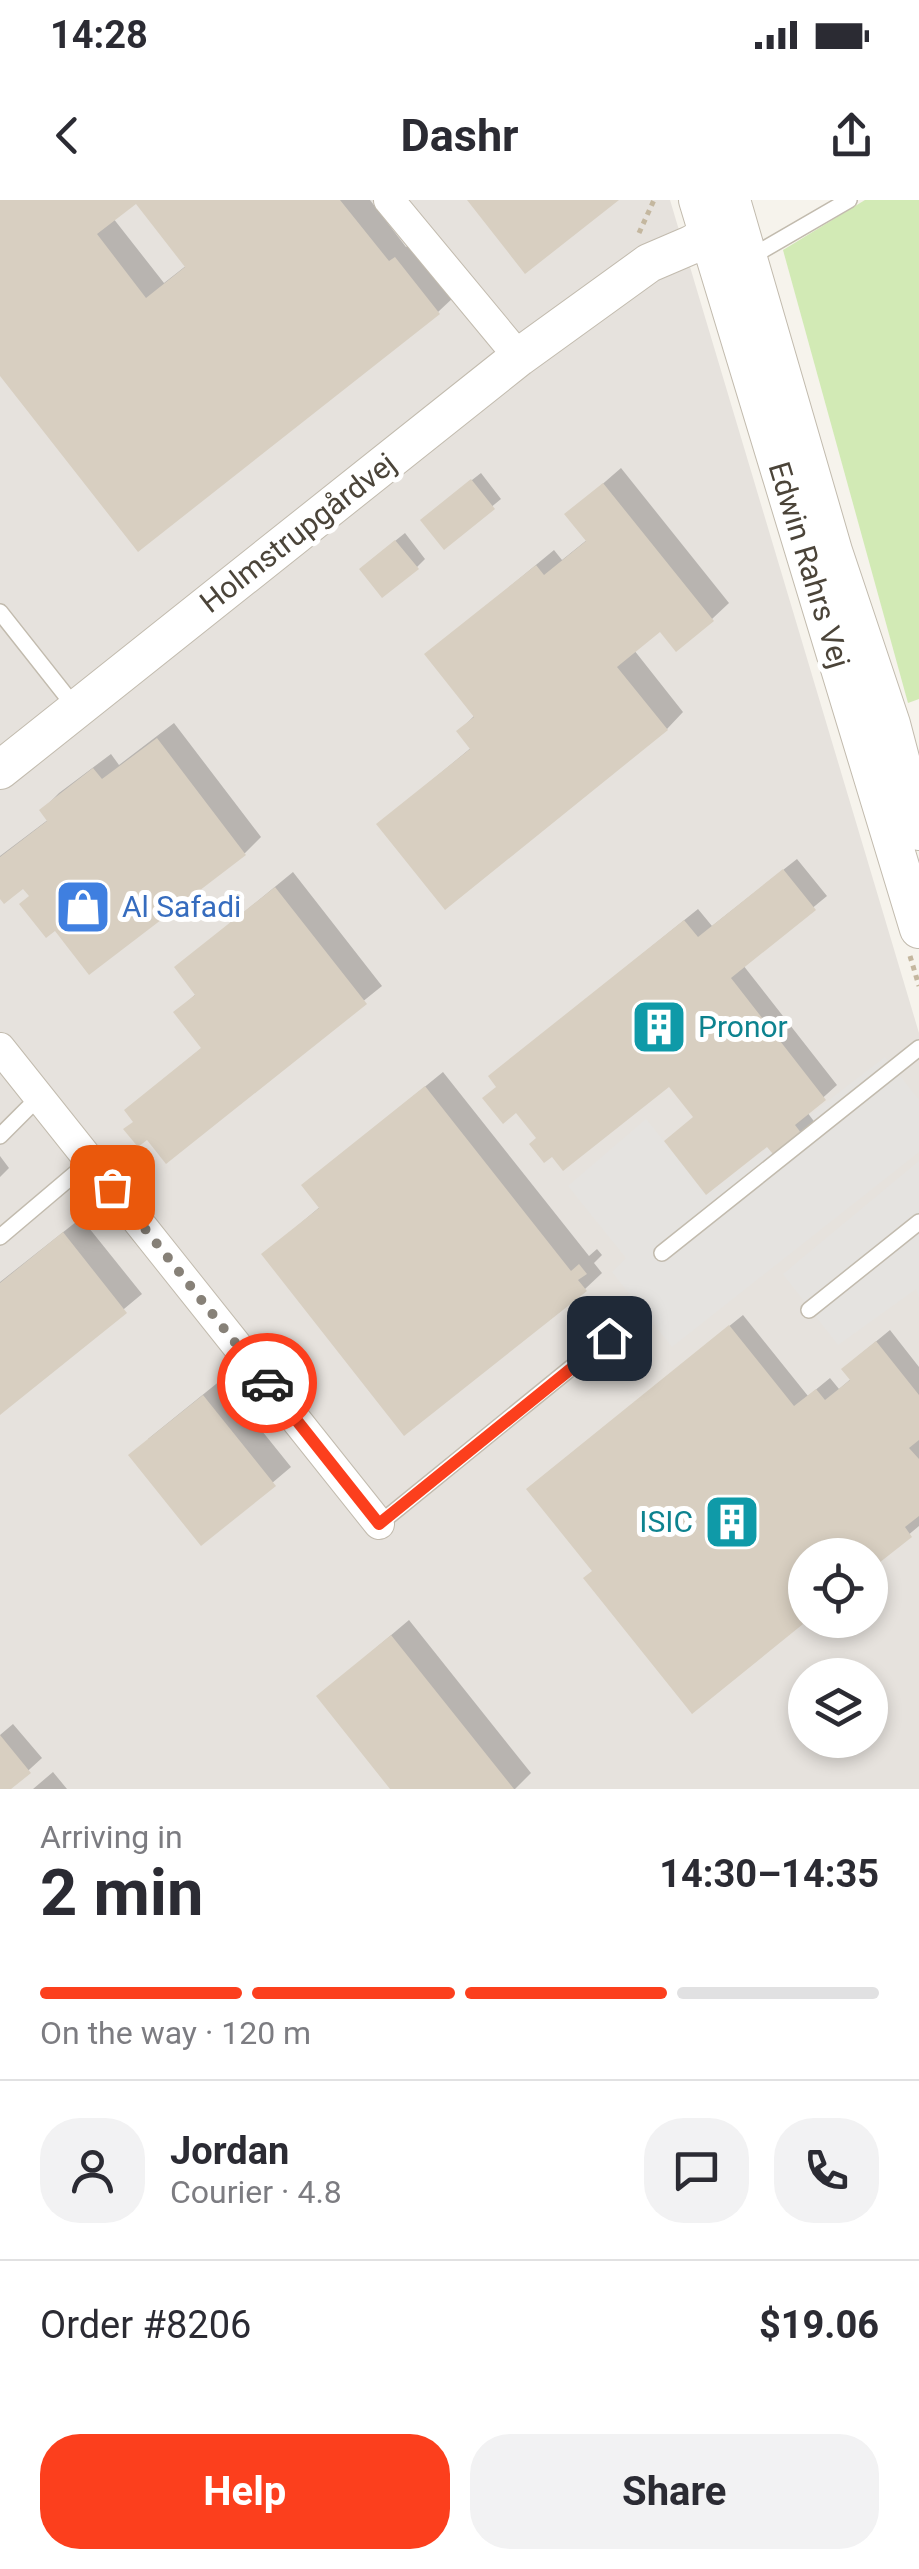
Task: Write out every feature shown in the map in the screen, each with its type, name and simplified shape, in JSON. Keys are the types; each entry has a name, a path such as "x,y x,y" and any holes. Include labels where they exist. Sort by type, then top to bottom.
{"street":[{"path":"390,200 519,357"},
{"name":"Holmstrupgårdvej","path":"0,770 519,357 649,262 691,245 718,213"},
{"name":"Edwin Rahrs Vej","path":"718,213 919,930"},
{"name":"Edwin Rahrs Vej","path":"733,264 891,724 919,831"},
{"path":"0,1048 379,1524"}],"lane":[{"path":"733,264 849,200"},
{"path":"0,612 77,709"},
{"path":"662,1254 919,1048"},
{"path":"0,1136 38,1098"},
{"path":"0,1237 91,1160"},
{"path":"809,1310 919,1223"},
{"path":"379,1524 609,1338"}],"shaded area":[{"path":"0,200 670,200 919,1033 919,1789 0,1789"},
{"path":"885,1057 919,1100 919,1152 672,1347 612,1272 626,1258 568,1186 646,1119 707,1194"},
{"path":"919,1161 919,1298 916,1289 838,1345 783,1274"}],"green space":[{"path":"865,200 919,200 919,699 908,703 783,250"}],"building":[{"path":"0,200 340,200 389,261 395,257 440,314 138,552 0,376","holes":["136,204 185,267 146,298 97,234"]},
{"path":"467,200 619,200 525,274"},
{"path":"471,479 495,509 444,550 420,520"},
{"path":"603,483 714,621 676,652 660,632 617,667 668,730 445,910 376,824 470,749 456,731 474,717 424,654 536,565 544,575 586,541 564,514"},
{"path":"395,540 419,569 382,598 359,569"},
{"path":"157,738 246,855 89,975 55,931 46,938 19,904 29,896 23,889 4,904 0,899 0,857 47,821 39,810 93,768 102,779"},
{"name":"Pronor","path":"783,869 816,910 731,978 826,1100 795,1125 805,1138 778,1160 767,1147 706,1195 664,1141 693,1117 669,1087 563,1171 552,1157 544,1163 529,1144 536,1138 516,1113 503,1124 482,1098 496,1087 488,1076 684,920 698,937"},
{"path":"275,887 367,1004 166,1164 147,1140 138,1147 123,1129 133,1122 124,1110 201,1048 173,1012 195,995 174,967"},
{"path":"425,1086 571,1271 579,1264 587,1274 578,1280 587,1291 404,1436 261,1254 319,1208 301,1185"},
{"path":"63,1232 127,1313 0,1415 0,1283"},
{"name":"ISIC","path":"729,1325 794,1406 816,1389 825,1400 850,1380 841,1369 876,1341 919,1395 919,1440 909,1448 919,1459 919,1516 905,1527 912,1537 888,1556 888,1538 788,1538 788,1636 692,1714 583,1578 592,1571 526,1489"},
{"path":"203,1395 276,1486 201,1546 128,1455"},
{"path":"391,1635 514,1789 390,1789 316,1696"},
{"path":"0,1735 31,1773 11,1789 0,1789"}],"way so far":[{"path":"112,1187 267,1383"}],"place":[{"name":"Al Safadi","path":"83,907"},
{"name":"Pronor","path":"659,1027"},
{"name":"ISIC","path":"732,1522"}],"route":[{"path":"267,1383 379,1524 609,1338"}]}
